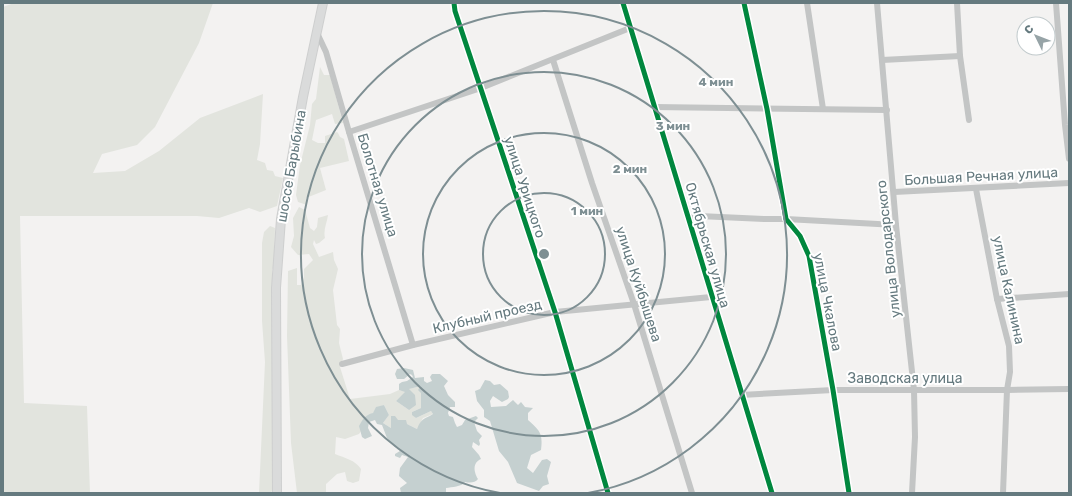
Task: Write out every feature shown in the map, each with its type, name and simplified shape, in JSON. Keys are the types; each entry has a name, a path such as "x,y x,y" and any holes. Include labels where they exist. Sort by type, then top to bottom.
{"main road":[{"name":"шоссе Барыбина","path":"277,493 276,288 281,219 303,97 323,3"}],"street":[{"name":"улица Урицкого","path":"454,3 455,11 554,312 608,493"},
{"name":"Октябрьская улица","path":"623,3 689,218 711,297 772,493"},
{"name":"улица Чкалова","path":"744,3 767,109 786,219 800,236 809,256 833,390 849,493"},
{"path":"807,3 823,109"},
{"name":"улица Володарского","path":"877,3 896,225 914,390 912,493"},
{"path":"957,3 960,56 969,120"},
{"path":"1056,3 1069,159"},
{"path":"349,132 481,88 630,28"},
{"name":"Болотная улица","path":"317,33 326,52 414,345"},
{"path":"882,60 960,56"},
{"name":"улица Куйбышева","path":"553,60 592,183 634,304 692,493"},
{"path":"654,106 886,110"},
{"name":"Большая Речная улица","path":"894,192 976,189 1069,183"},
{"name":"улица Калинина","path":"976,189 997,300 1009,346 1010,372 1007,390 1003,493"},
{"path":"689,218 699,216 896,225"},
{"path":"997,300 1069,294"},
{"name":"Клубный проезд","path":"342,364 414,345 554,312 711,297"},
{"name":"Заводская улица","path":"741,395 833,390 1069,389"}],"shaded area":[{"path":"14,3 213,3 199,43 155,127 137,145 102,154 93,173 125,171 159,151 200,118 263,94 260,144 257,160 265,163 267,170 273,171 275,176 283,178 277,206 260,212 249,208 219,218 197,216 20,216 24,403 87,406 90,493 3,493 3,7"},
{"path":"320,67 324,75 330,75 343,123 335,124 332,114 316,120 312,140 318,143 325,143 325,136 337,132 340,137 344,139 349,161 320,168 326,190 306,198 307,205 298,202 296,195 300,165 310,125 312,104 316,99"},
{"path":"299,207 305,210 310,228 314,231 317,227 318,218 328,215 325,238 316,244 314,240 313,244 319,257 333,252 334,260 338,269 333,290 337,325 340,329 339,343 343,359 340,367 350,399 390,394 399,390 406,392 396,401 409,410 408,389 422,386 421,408 412,412 416,418 431,411 433,414 423,418 417,429 407,424 391,428 383,423 389,415 384,405 373,413 359,434 345,439 336,437 335,454 356,463 359,466 361,469 359,481 353,483 347,481 345,472 337,474 326,484 326,493 297,493 291,443 287,336 288,271 297,268 297,285 301,285 304,277 304,269 313,260 309,254 298,255 291,247 294,236 293,218"},
{"path":"270,226 275,228 274,266 272,270 273,489 271,493 259,493 265,362 262,321 262,243 264,232"},
{"path":"404,368 413,370 415,378 424,377 424,381 427,383 432,381 430,377 432,374 440,374 448,381 444,386 448,395 455,402 455,407 450,407 448,413 449,416 453,417 457,427 462,425 465,420 476,416 478,418 474,422 477,431 482,436 479,440 479,446 473,442 472,447 481,459 475,465 475,471 478,479 475,481 471,483 465,482 459,486 446,488 446,493 401,493 400,488 407,483 399,476 400,468 408,457 402,455 400,458 395,456 395,454 400,451 387,438 382,425 377,424 375,420 369,422 368,428 372,436 365,439 362,437 359,426 364,418 373,413 376,407 384,405 389,415 383,423 391,428 391,416 395,416 398,420 406,420 407,424 417,429 425,418 433,414 431,411 416,418 412,415 412,412 421,408 421,393 418,390 421,386 409,389 415,395 416,405 409,410 396,401 405,392 399,390 399,384 413,377 410,374 404,379 397,379 395,374 397,369"},
{"path":"485,380 490,381 494,385 500,384 508,391 508,399 502,402 493,396 490,401 491,407 506,406 513,400 518,405 521,402 525,407 533,408 528,413 528,420 540,433 542,440 541,450 531,455 527,468 533,473 542,460 547,459 551,462 547,476 549,484 543,486 539,491 517,483 508,462 499,451 490,421 484,417 484,410 477,401 475,391 480,389"}],"cycle path":[{"path":"454,3 455,11 555,312 608,493"},
{"path":"623,3 772,493"},
{"path":"744,3 767,109 786,219 800,236 809,256 833,390 849,493"}]}
